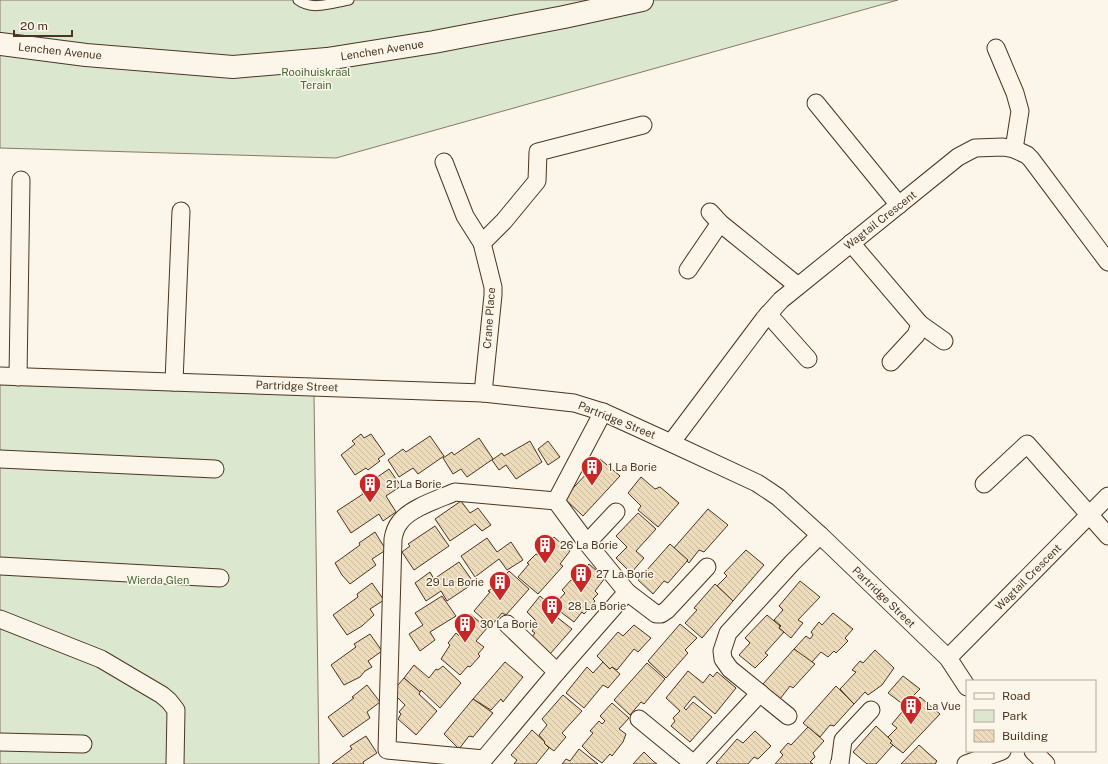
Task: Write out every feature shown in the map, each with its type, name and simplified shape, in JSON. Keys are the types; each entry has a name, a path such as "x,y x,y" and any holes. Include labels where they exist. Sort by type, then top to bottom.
{"main road":[{"name":"Lenchen Avenue","path":"0,44 86,54 233,67 327,59 442,40 564,17 642,0"}],"street":[{"path":"996,48 1020,111 1014,149"},
{"path":"816,102 899,205"},
{"path":"482,244 504,221 537,181 538,152 643,125"},
{"name":"Wagtail Crescent","path":"671,443 768,314 781,300 958,157 975,148 1003,147 1014,149 1032,159 1108,262"},
{"name":"Crane Place","path":"444,162 465,216 482,244 493,291 483,393"},
{"path":"18,377 21,180"},
{"path":"174,382 181,211"},
{"path":"688,270 715,217 798,286"},
{"path":"851,243 920,324 944,341"},
{"path":"768,314 808,359"},
{"path":"892,362 916,335 920,324"},
{"name":"Partridge Street","path":"0,376 483,393 574,403 603,412 757,483 778,497 820,535 948,658 966,685"},
{"path":"556,501 603,412"},
{"path":"984,484 1027,444 1108,536"},
{"path":"0,459 215,468"},
{"path":"627,592 557,672 484,762 387,757 393,540 395,531 400,522 410,512 455,492 556,501 587,543 627,592 656,614 661,614 667,610 706,567"},
{"name":"Wagtail Crescent","path":"948,658 1108,496"},
{"path":"587,543 616,512"},
{"path":"788,716 730,669 723,659 722,651 728,633 792,563 820,535"},
{"path":"0,566 220,578"},
{"path":"0,619 101,659 162,695 173,705 176,710 175,764"},
{"path":"507,624 557,672"},
{"path":"639,719 694,764 760,693"},
{"path":"839,764 843,740 871,710"},
{"path":"0,742 83,744"},
{"path":"966,764 998,752"},
{"path":"1002,752 1010,764"}],"lane":[{"path":"298,0 302,3 318,6 349,0"}],"green space":[{"name":"Rooihuiskraal Terain","path":"0,0 898,0 336,158 0,148"},
{"name":"Wierda Glen","path":"0,384 314,395 319,764 0,764"}],"building":[{"path":"361,434 364,438 371,434 385,454 378,459 380,461 368,470 366,468 355,475 341,455 355,444 352,441"},
{"path":"430,436 444,456 418,474 413,468 399,477 388,460 403,449 406,452"},
{"path":"479,438 493,459 467,477 461,469 453,474 443,458 452,452 454,455"},
{"path":"530,441 542,462 516,479 506,465 499,470 492,460 502,453 504,456"},
{"path":"548,441 560,457 548,465 538,449"},
{"name":"1 La Borie","path":"600,459 620,476 583,516 564,498"},
{"name":"21 La Borie","path":"389,469 401,486 386,496 396,512 383,521 379,514 351,533 337,511 363,494 362,492 375,482 373,480"},
{"path":"641,477 655,489 660,487 679,503 658,527 638,510 641,506 628,493"},
{"path":"461,501 470,513 478,508 491,525 482,531 475,524 450,541 435,519"},
{"path":"708,509 728,525 704,552 699,550 689,563 674,548"},
{"path":"638,513 656,529 636,551 644,558 631,573 616,558 627,547 616,536"},
{"path":"435,526 449,546 414,570 402,552 410,546 408,544"},
{"path":"375,532 386,550 372,559 376,565 350,584 342,575 335,563"},
{"name":"26 La Borie","path":"554,537 570,551 560,564 563,566 538,594 518,577 529,564 527,563 536,554 538,555"},
{"path":"487,538 497,552 511,542 523,560 507,570 499,559 475,577 461,556"},
{"path":"670,544 688,560 668,583 664,581 653,594 638,580"},
{"path":"746,550 764,565 733,601 717,586 727,576 724,573"},
{"path":"459,562 474,583 447,601 441,591 426,601 415,583 430,572 434,579"},
{"name":"27 La Borie","path":"589,564 605,578 595,591 598,594 593,599 595,601 584,614 582,612 574,622 562,613 555,604 565,593 562,590 571,580 574,583"},
{"name":"29 La Borie","path":"509,571 529,589 506,615 502,613 491,626 474,611 490,592 488,591 494,587 497,582 498,583"},
{"path":"800,581 820,597 798,620 803,623 791,638 779,628 781,626 774,620 783,610 779,606"},
{"path":"372,583 384,600 370,609 374,615 362,626 347,635 333,615 358,597 357,594"},
{"path":"715,584 733,601 702,638 685,623 697,610 694,608"},
{"path":"442,596 456,616 430,632 435,640 420,651 409,634 423,625 415,613"},
{"name":"28 La Borie","path":"540,596 554,608 553,614 572,629 550,654 531,638 535,633 532,631 538,623 527,612"},
{"path":"833,613 853,629 845,638 848,641 836,653 834,651 828,657 821,652 811,663 794,649 806,636 810,639 813,635 811,632 819,622 822,625"},
{"name":"30 La Borie","path":"470,614 487,628 476,641 484,647 478,654 480,656 460,675 441,659 450,645 448,643 456,633 459,636 463,632 457,628"},
{"path":"767,615 780,626 779,628 784,632 765,653 768,655 755,668 739,655 750,643 745,638"},
{"path":"680,624 697,638 685,650 688,653 666,678 648,661"},
{"path":"634,625 651,638 638,652 634,649 617,670 612,667 610,669 597,656 618,632 623,636"},
{"path":"370,634 382,651 368,661 372,667 365,671 360,677 344,685 331,665 356,647 354,644"},
{"path":"794,649 815,664 793,688 790,686 780,699 763,684"},
{"path":"875,650 894,668 882,685 868,695 865,692 854,704 840,689 856,672 852,670 860,661 863,663"},
{"path":"505,662 523,677 503,702 501,699 491,710 473,699"},
{"path":"603,662 610,669 612,667 620,674 608,688 603,685 584,708 566,693 587,667 593,673"},
{"path":"647,663 665,679 644,704 641,702 630,715 614,700"},
{"path":"414,665 429,678 436,669 438,670 443,666 461,683 440,708 421,690 420,692 404,678"},
{"path":"688,671 703,683 710,674 713,677 717,672 736,688 715,714 694,696 684,708 686,710 693,702 712,717 690,742 671,726 675,721 673,718 680,711 666,698"},
{"name":"La Vue","path":"903,676 920,689 904,705 888,693"},
{"path":"404,678 420,692 419,694 437,711 416,735 398,719 401,714 399,712 405,705 392,692"},
{"path":"367,685 380,702 367,712 370,718 343,737 328,717 354,698 352,697"},
{"path":"836,686 854,704 834,726 830,725 820,737 803,723"},
{"path":"563,695 582,711 562,733 566,737 554,751 544,743 545,742 539,735 547,725 542,719"},
{"name":"La Vue","path":"920,697 940,714 903,753 890,743 892,741 888,737 897,728 892,724 902,712 904,713"},
{"path":"473,699 493,713 473,737 469,736 459,749 444,734"},
{"path":"612,703 629,718 619,729 626,734 623,742 612,756 610,754 602,763 582,746 593,733 590,731 599,721 602,724 605,721 600,716"},
{"path":"876,726 892,741 890,743 893,745 876,764 867,764 853,752"},
{"path":"808,727 824,741 813,753 815,757 810,762 813,764 775,764 783,755 780,752 788,743 791,745"},
{"path":"532,730 545,742 544,743 549,748 536,764 514,764 517,760 511,755"},
{"path":"755,731 771,746 758,759 754,757 748,764 716,763 737,739 743,743"},
{"path":"366,736 377,753 363,762 364,764 332,764 352,749 350,746"},
{"name":"La Vue","path":"919,745 937,761 935,764 901,764"},
{"path":"579,749 598,764 562,764 566,759 570,761"},
{"path":"644,752 653,761 657,764 633,764"}],"place":[{"name":"1 La Borie","path":"592,486"},
{"name":"21 La Borie","path":"370,504"},
{"name":"26 La Borie","path":"545,564"},
{"name":"27 La Borie","path":"581,594"},
{"name":"29 La Borie","path":"500,602"},
{"name":"28 La Borie","path":"552,626"},
{"name":"30 La Borie","path":"465,644"},
{"name":"La Vue","path":"911,726"}]}
